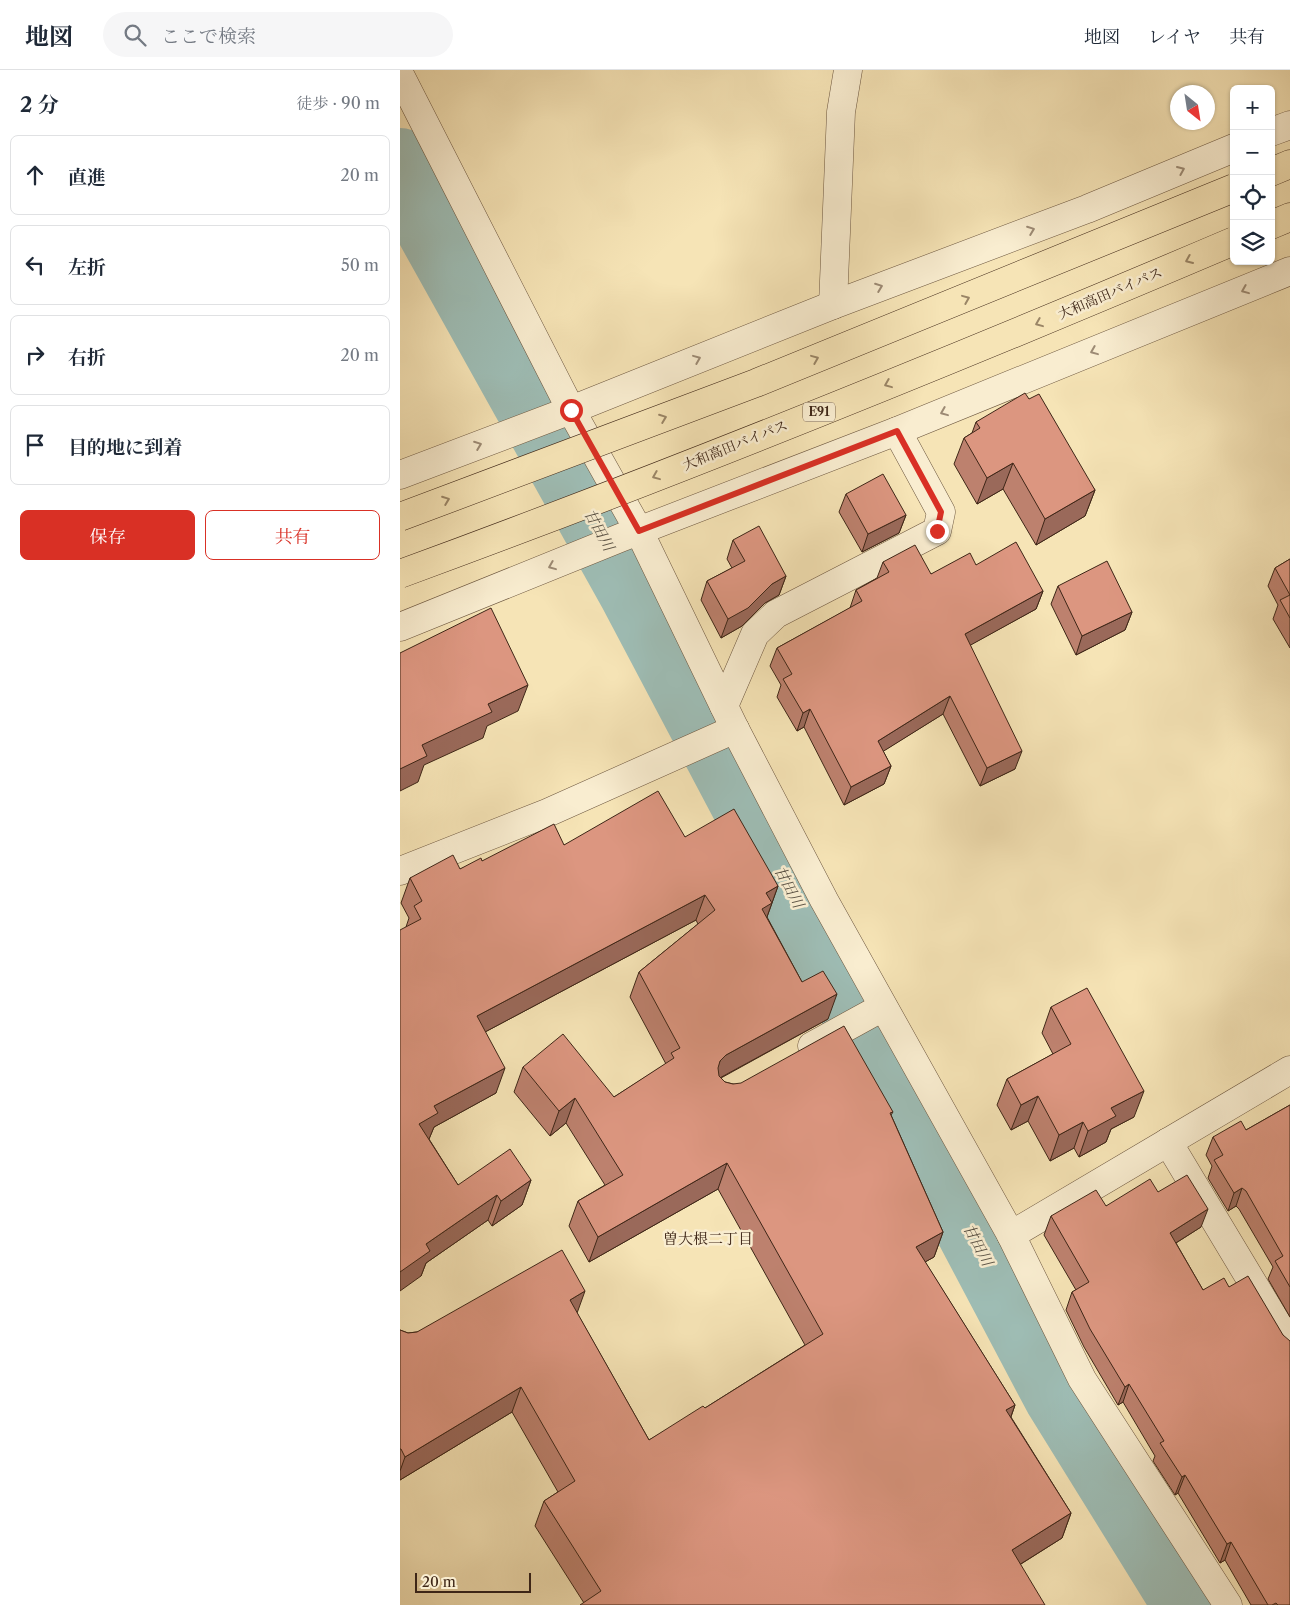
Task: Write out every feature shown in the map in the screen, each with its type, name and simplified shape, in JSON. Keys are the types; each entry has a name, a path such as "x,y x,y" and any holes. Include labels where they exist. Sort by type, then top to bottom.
{"highway":[{"path":"1275,170 1290,164"},
{"path":"400,517 756,383 1230,190"},
{"path":"1275,223 1290,217"},
{"name":"大和高田バイパス","path":"400,574 516,531 789,424 1063,314 1230,243"}],"street":[{"path":"833,304 841,112 848,70"},
{"path":"400,75 548,418 619,539 729,717 824,900 1011,1235 1082,1379 1228,1605"},
{"path":"1275,130 1290,124"},
{"path":"400,475 833,304 1087,209 1230,150"},
{"path":"400,627 619,539 897,431 1290,271"},
{"path":"400,871 547,813 729,717 755,634 776,614 937,531 941,512 897,431"},
{"path":"791,1057 883,1007"},
{"path":"1011,1235 1290,1070"},
{"path":"1168,1142 1290,1345"}],"building":[{"path":"1025,393 1029,399 1039,394 1095,490 1045,519 1013,463 987,478 964,438 980,428 976,422"},
{"path":"883,474 906,515 868,534 846,494"},
{"path":"759,526 786,576 772,584 748,608 728,619 707,581 745,561 733,540"},
{"path":"1016,542 1043,591 965,634 1022,751 987,768 950,696 878,741 891,766 851,787 810,709 803,713 783,679 792,674 777,648 862,601 856,590 889,572 883,562 915,545 931,574 970,553 976,565"},
{"path":"1290,559 1290,595 1275,568"},
{"path":"1107,561 1132,612 1082,636 1058,586"},
{"path":"1290,595 1290,618 1280,600"},
{"path":"491,608 528,685 488,704 492,712 422,745 427,756 400,769 400,653"},
{"path":"658,791 685,837 734,809 778,886 766,893 772,903 762,909 802,982 823,971 837,994 726,1055 720,1061 718,1068 719,1076 725,1082 741,1083 844,1026 893,1112 890,1113 943,1232 916,1247 1015,1405 1006,1410 1071,1513 1012,1550 1045,1605 580,1605 601,1591 544,1501 575,1481 521,1387 405,1457 400,1449 400,1330 408,1333 417,1332 562,1250 585,1291 570,1300 649,1440 703,1406 705,1408 823,1334 727,1163 598,1237 578,1201 623,1175 575,1098 559,1111 523,1067 563,1034 614,1097 674,1058 671,1053 680,1048 639,972 715,910 705,895 477,1016 505,1068 434,1106 438,1113 419,1124 458,1185 510,1149 531,1180 501,1201 497,1195 426,1244 430,1251 400,1272 400,930 421,919 414,906 422,901 410,878 453,855 460,869 481,858 482,861 554,824 564,845"},
{"path":"1087,988 1144,1091 1111,1108 1116,1116 1088,1131 1083,1122 1059,1135 1038,1096 1021,1105 1007,1079 1071,1044 1051,1007"},
{"path":"1290,1105 1290,1287 1275,1261 1283,1256 1246,1191 1242,1188 1234,1193 1214,1160 1223,1155 1213,1137 1241,1121 1246,1130"},
{"path":"1187,1175 1208,1209 1170,1233 1203,1290 1224,1278 1229,1287 1248,1276 1283,1335 1290,1341 1290,1605 1278,1605 1276,1603 1268,1605 1231,1542 1227,1544 1185,1475 1182,1477 1160,1443 1164,1441 1129,1384 1125,1387 1090,1329 1072,1292 1089,1282 1051,1216 1096,1190 1106,1206 1150,1179 1158,1192"}],"waterway":[{"name":"甘田川","path":"400,163 425,218 633,591 1058,1395 1188,1605"}],"district":[{"name":"曽大根二丁目","path":"708,1239"}],"route":[{"path":"571,410 639,531 897,431 941,512 937,531"}]}
